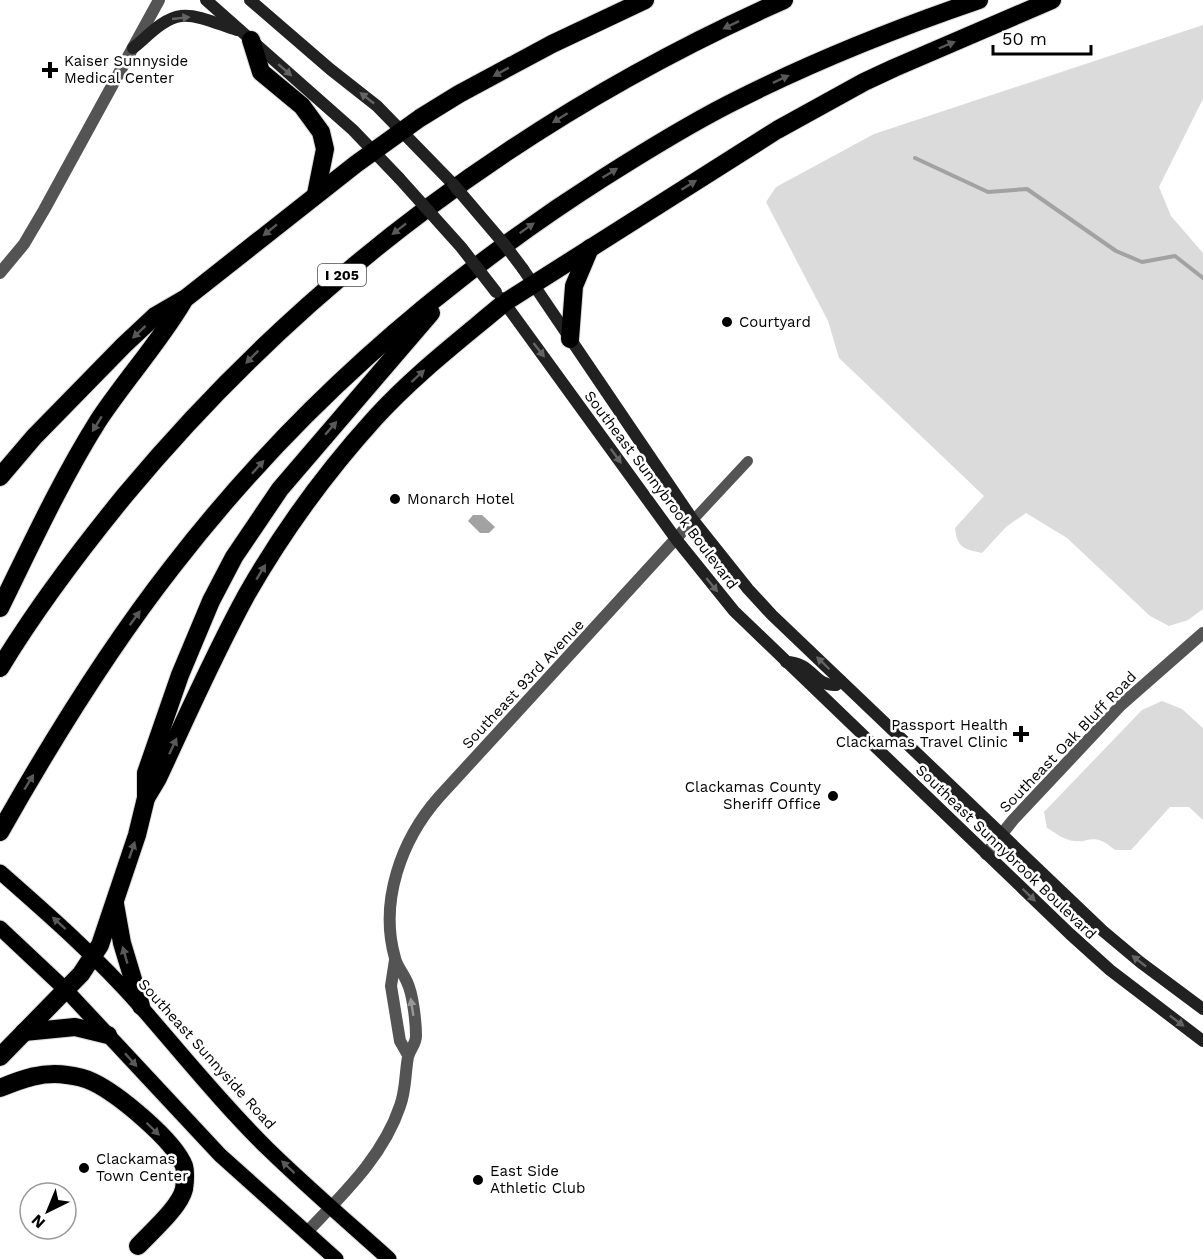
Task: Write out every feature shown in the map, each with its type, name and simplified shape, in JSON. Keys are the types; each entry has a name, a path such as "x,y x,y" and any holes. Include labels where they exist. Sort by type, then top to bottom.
{"highway":[{"path":"0,477 34,437 155,316 186,298 373,151 459,94 552,44 645,0"},
{"name":"I 205","path":"0,668 98,528 157,457 207,401 250,358 337,279 404,225 520,143 584,103 686,46 784,0"},
{"path":"0,832 63,725 98,671 133,619 201,531 282,440 404,324 463,275 571,198 648,149 728,104 815,63 923,19 980,0"},
{"path":"146,798 158,778 198,689 248,594 276,546 302,508 376,416 500,298 528,277 590,248 777,130 864,82 1052,0"},
{"path":"246,35 261,72 302,106 321,132 325,148 316,194"},
{"path":"570,339 574,286 590,248"},
{"path":"0,1057 66,990 94,957 100,945 137,835 146,798 146,773 186,657 211,601 240,547 279,489 463,275"},
{"path":"0,608 77,457 98,422 129,375 167,328 186,298"},
{"path":"115,901 122,943 141,1006"},
{"path":"24,1032 75,1027 108,1035"},
{"path":"0,1088 44,1074 66,1074 79,1077 93,1082 127,1105 165,1140 184,1166 185,1178 182,1194 138,1246"}],"main road":[{"name":"Southeast Sunnybrook Boulevard","path":"206,0 353,130 461,247 676,539 734,611 1095,957 1203,1041"},
{"name":"Southeast Sunnybrook Boulevard","path":"250,0 377,106 426,154 481,216 528,277 693,520 752,594 1103,931 1203,1009"},
{"path":"133,48 160,26 179,16 200,19 246,35"},
{"path":"786,662 800,663 826,684 836,684 841,681"},
{"name":"Southeast Sunnyside Road","path":"0,872 94,957 141,1006 207,1085 268,1149 389,1259"},
{"path":"1,929 66,990 220,1155 336,1259"}],"street":[{"path":"0,273 24,244 45,210 159,0"},
{"name":"Southeast 93rd Avenue","path":"408,1055 400,1041 391,986 395,960 390,926 394,884 407,844 439,797 748,461"},
{"name":"Southeast Oak Bluff Road","path":"986,854 1120,705 1203,633"},
{"name":"Southeast 93rd Avenue","path":"306,1233 372,1160 390,1130 405,1091 408,1055 417,1039 408,985 395,960"}],"shaded area":[{"path":"1203,25 1203,99 1159,187 1171,216 1203,253 1203,609 1188,620 1169,626 1150,616 1067,538 1026,513 1006,527 982,553 966,549 960,544 955,528 984,496 839,358 828,321 766,202 776,187 874,134"},
{"path":"473,515 482,515 495,527 489,533 480,533 468,521"},
{"path":"1162,701 1182,709 1203,728 1203,820 1189,807 1170,807 1131,850 1115,850 1095,839 1069,840 1047,828 1044,812 1142,710"}],"waterway":[{"path":"915,158 988,192 1027,189 1116,251 1142,262 1175,256 1203,278"}],"place":[{"name":"Kaiser Sunnyside Medical Center","path":"50,70"},
{"name":"Courtyard","path":"727,322"},
{"name":"Monarch Hotel","path":"395,499"},
{"name":"Passport Health Clackamas Travel Clinic","path":"1021,734"},
{"name":"Clackamas County Sheriff Office","path":"833,796"},
{"name":"Clackamas Town Center","path":"84,1168"},
{"name":"East Side Athletic Club","path":"478,1180"}]}
